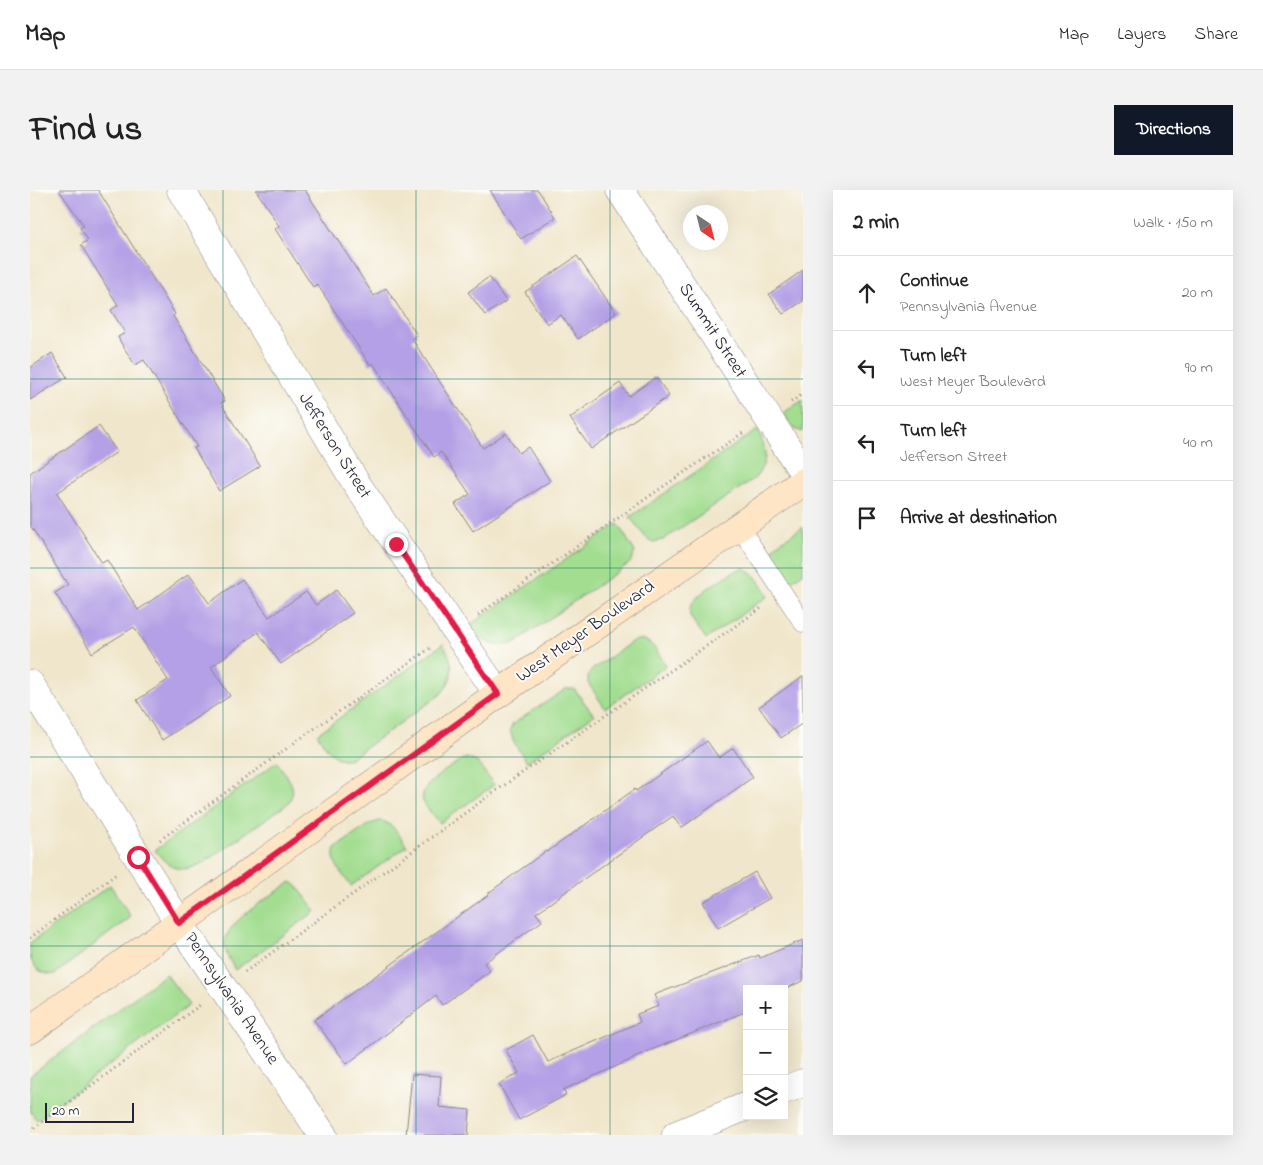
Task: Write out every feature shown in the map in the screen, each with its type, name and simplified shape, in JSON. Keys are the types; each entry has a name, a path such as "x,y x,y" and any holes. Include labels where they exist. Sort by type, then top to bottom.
{"main road":[{"name":"West Meyer Boulevard","path":"30,1030 498,694 803,482"}],"street":[{"name":"Jefferson Street","path":"181,190 356,484 498,694"},
{"name":"Summit Street","path":"620,190 803,472"},
{"name":"Pennsylvania Avenue","path":"30,684 179,923 323,1135"},
{"path":"788,1088 803,1082"},
{"path":"676,1135 743,1108"}],"lane":[{"path":"739,526 803,623"}],"path":[{"path":"240,976 490,795 783,593"},
{"path":"30,938 122,870"},
{"path":"30,1131 204,1001"}],"green space":[{"path":"803,400 803,432 795,429 783,413"},
{"path":"757,430 763,443 765,454 763,466 755,478 663,540 653,542 646,538 630,517"},
{"path":"618,524 635,552 630,563 514,643 494,645 483,640 468,626"},
{"path":"803,527 803,573 790,582 774,559 772,551 777,544"},
{"path":"743,568 754,576 768,596 706,639 690,615 693,602 715,583"},
{"path":"638,640 651,644 666,666 605,708 588,683 588,675 593,669 633,641"},
{"path":"443,644 450,658 452,670 448,683 440,695 351,758 339,758 331,753 317,734"},
{"path":"566,689 574,689 594,715 527,762 514,743 510,730 513,724"},
{"path":"466,758 477,762 494,785 440,823 424,804 423,795 425,789 436,778"},
{"path":"277,762 291,783 292,794 286,805 203,863 195,866 182,869 176,868 165,862 155,850"},
{"path":"379,821 392,826 407,846 351,886 336,863 334,858 335,848 370,824"},
{"path":"291,882 296,885 316,911 235,970 225,949 228,933 243,916"},
{"path":"110,885 131,917 55,974 47,974 39,970 31,960 30,943"},
{"path":"166,974 189,1005 37,1120 30,1111 30,1076"}],"building":[{"path":"59,190 98,190 175,314 173,316 225,401 221,403 260,466 219,491 194,448 197,447 144,360 135,365 121,343 118,337 125,333 111,310 118,305 81,245 88,240 80,228 84,226"},
{"path":"256,190 305,190 374,296 386,288 417,335 412,339 483,448 506,433 519,453 528,447 550,481 473,531 455,504 470,494 441,452 434,457 373,363 370,365 317,284 313,287 275,229 279,226"},
{"path":"490,190 538,190 555,217 521,239"},
{"path":"577,256 616,313 578,339 561,315 547,324 525,292"},
{"path":"803,270 803,301 783,314 769,294"},
{"path":"489,277 506,301 485,315 468,292"},
{"path":"52,353 67,377 30,400 30,368"},
{"path":"656,377 669,396 591,449 570,418 620,383 629,396"},
{"path":"99,426 117,452 57,493 102,563 107,560 138,610 189,574 209,603 242,579 269,617 306,592 316,605 336,590 353,613 281,664 258,632 211,667 230,696 162,740 137,700 168,680 134,627 92,653 55,593 68,585 30,525 30,473"},
{"path":"803,676 803,723 781,738 759,707"},
{"path":"707,741 719,758 733,748 753,777 681,828 673,816 595,871 536,913 542,921 484,963 490,971 442,1005 436,996 347,1064 314,1020 546,851"},
{"path":"755,872 770,898 718,928 703,902"},
{"path":"803,940 803,981 788,987 788,985 743,985 743,1013 634,1057 563,1090 566,1095 519,1120 499,1084 519,1073 506,1050 533,1035 548,1062 640,1022 637,1014 659,1006 654,995 759,955 760,958"},
{"path":"412,1074 441,1076 439,1107 470,1110 468,1135 406,1135"}],"route":[{"path":"138,857 179,923 498,694 396,544"}]}
